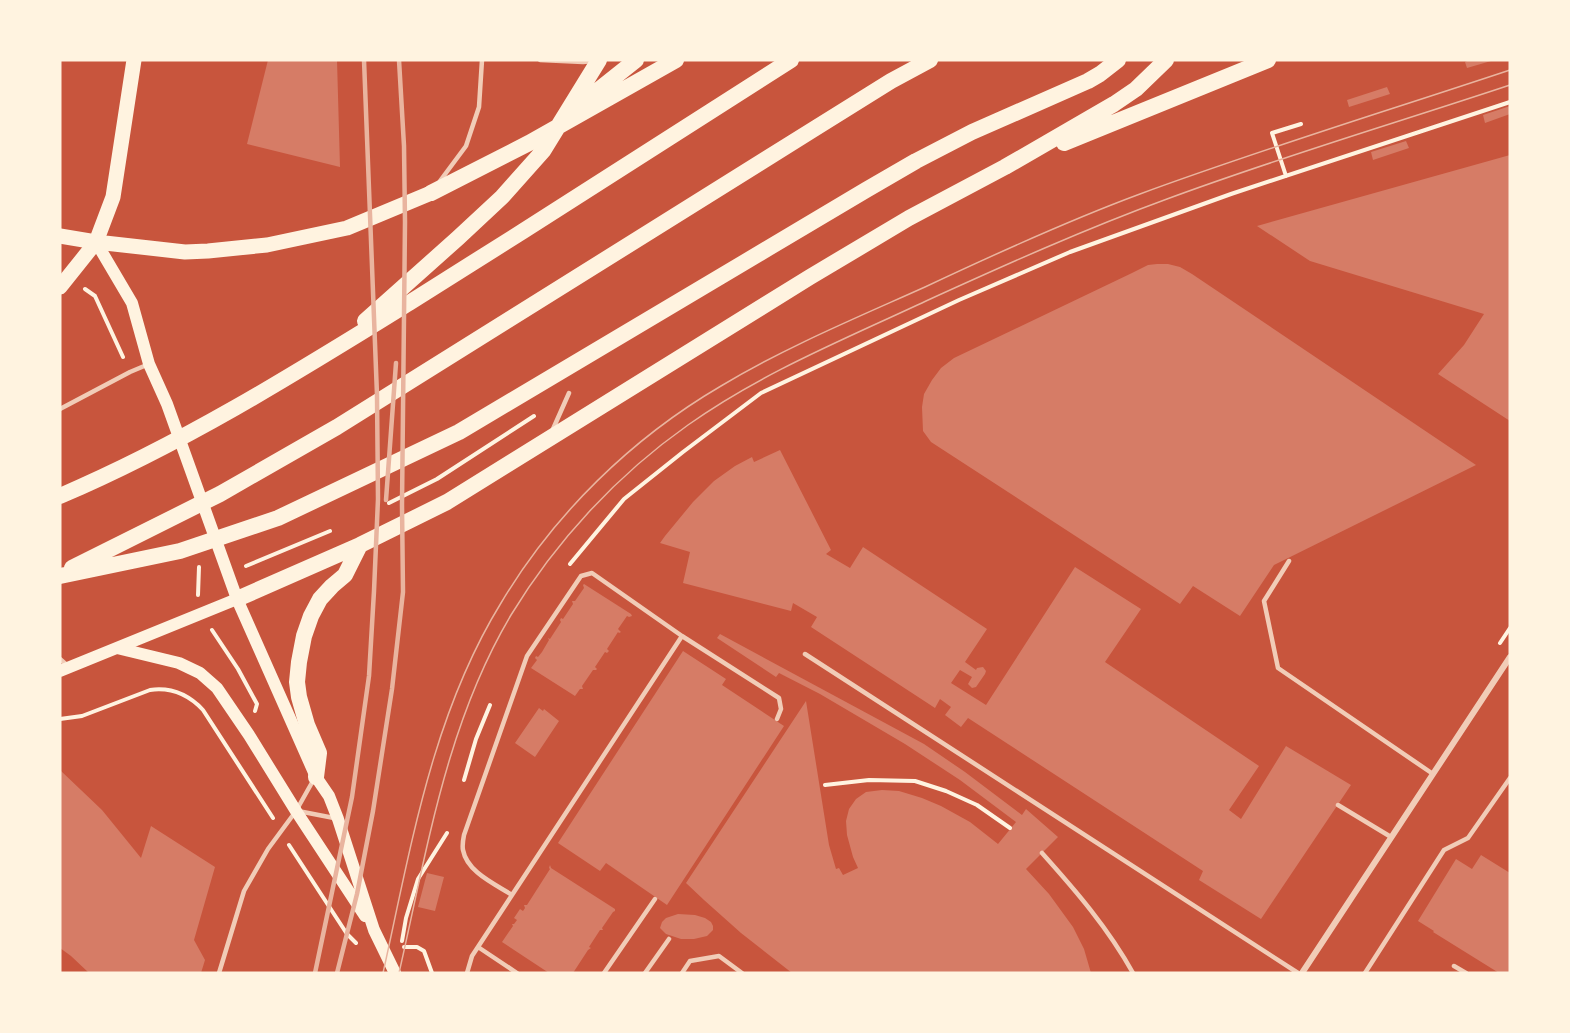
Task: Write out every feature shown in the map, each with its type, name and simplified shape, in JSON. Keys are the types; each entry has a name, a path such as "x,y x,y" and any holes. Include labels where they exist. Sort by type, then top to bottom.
{"highway":[{"path":"330,352 458,238 516,182 543,151 599,60"},
{"path":"529,143 636,60"},
{"path":"431,193 529,143 675,60"},
{"path":"60,496 146,456 209,423 330,352 791,60"},
{"path":"60,575 220,494 338,427 823,123 930,60"},
{"path":"60,575 180,551 278,518 459,432 916,161 972,132 1088,81 1118,60"},
{"path":"237,599 360,545 447,502 810,277 899,224 1005,168 1114,104 1148,79 1166,60"},
{"path":"1005,168 1268,60"},
{"path":"316,777 319,753 307,725 299,697 297,682 299,662 308,626 320,599 345,575 360,545"}],"main road":[{"path":"60,287 96,242 113,197 134,60"},
{"path":"60,236 185,252 208,251 267,244 347,228 431,193"},
{"path":"96,242 132,303 149,364 167,404 237,599 316,777 328,796 338,819 374,930"},
{"path":"63,666 117,648 237,599"},
{"path":"117,648 179,663 200,673 217,688 374,930 395,973"}],"street":[{"path":"1302,973 1510,657"}],"lane":[{"path":"431,193 466,146 479,107 482,60"},
{"path":"540,60 583,62 599,60"},
{"path":"60,409 149,364"},
{"path":"548,440 569,393"},
{"path":"1289,561 1264,601 1278,668 1432,774"},
{"path":"512,896 475,870 466,859 462,848 464,835 527,656 581,576 592,573 682,636 779,698 781,709 777,719"},
{"path":"467,973 472,956 682,636"},
{"path":"805,654 1298,973"},
{"path":"219,973 244,891 268,849 296,811 316,777"},
{"path":"1365,973 1444,850 1468,838 1510,778"},
{"path":"1338,805 1391,837"},
{"path":"296,811 338,819"},
{"path":"1042,853 1103,926 1133,973"},
{"path":"604,973 655,899"},
{"path":"645,973 669,939"},
{"path":"478,947 517,973"},
{"path":"682,973 690,961 719,956 742,973"},
{"path":"1454,966 1466,973"}],"path":[{"path":"624,499 761,393 959,300 1070,252 1231,194 1510,102"},
{"path":"1286,176 1272,133 1301,124"},
{"path":"84,289 95,296 104,314"},
{"path":"380,508 437,479 569,393"},
{"path":"240,569 331,531"},
{"path":"60,719 74,717 137,694 161,688 189,698 203,710 272,817"},
{"path":"825,785 870,780 915,781 946,791 977,805 1010,828"},
{"path":"290,847 348,934 358,945"},
{"path":"401,947 417,947 424,951 432,973"}],"building":[{"path":"268,60 337,60 340,167 247,144"},
{"path":"1469,60 1491,61 1467,68 1465,62"},
{"path":"1387,87 1390,94 1349,107 1347,100"},
{"path":"1510,106 1510,114 1485,123 1483,115"},
{"path":"1406,141 1409,148 1373,160 1371,152"},
{"path":"1510,155 1510,421 1438,374 1464,345 1484,314 1310,261 1257,226"},
{"path":"1148,265 1180,267 1192,274 1476,465 1274,565 1240,616 1193,586 1180,604 931,442 923,431 922,407 924,394 941,368 954,358"},
{"path":"780,450 831,550 826,554 850,568 863,547 987,629 965,662 976,670 983,667 985,674 976,687 972,688 968,684 972,677 960,670 951,683 986,705 1075,567 1141,609 1105,662 1259,766 1229,810 1241,819 1286,746 1351,785 1261,919 1199,880 1203,871 968,718 961,727 945,715 951,707 940,699 935,708 811,627 817,617 793,603 791,611 683,583 690,552 660,543 665,536 714,481 752,457 754,462"},
{"path":"584,584 632,616 627,616 618,629 621,632 618,632 607,649 609,651 605,652 595,667 597,669 593,670 582,686 583,689 580,689 575,696 531,668 537,660 536,656 538,657 542,652 548,638 550,639 561,622 561,618 563,619 573,604 572,601 575,601 584,588"},
{"path":"720,634 924,744 1022,815 1026,809 1058,837 1026,869 1049,894 1073,927 1084,949 1091,973 792,973 704,900 686,883 806,701 829,845 836,869 839,868 843,875 858,868 847,835 846,821 849,809 856,799 866,792 899,791 922,798 970,822 998,844 1016,822 960,780 905,744 820,694 779,673 776,677 717,638"},
{"path":"683,651 726,679 722,685 784,726 667,905 606,863 600,871 558,843"},
{"path":"539,708 543,711 544,709 559,721 535,757 515,743"},
{"path":"60,770 102,810 141,858 151,826 215,867 194,940 205,960 201,973 89,973 60,948"},
{"path":"1481,855 1510,873 1510,973 1499,973 1418,921 1456,859 1472,869"},
{"path":"550,865 551,868 615,909 573,973 549,973 502,942 513,926 512,924 517,920 514,918 520,909 523,911 524,905 527,905 550,869"},
{"path":"427,873 444,877 435,911 418,907"},
{"path":"678,914 705,918 711,922 713,930 707,936 694,939 681,939 666,934 660,928 662,922"}],"tram line":[{"path":"383,973 414,830 427,783 457,690 477,646 501,603 545,539 598,481 657,429 721,386 771,358 1058,227 1113,204 1232,161 1510,70"},
{"path":"399,973 441,789 454,744 489,657 511,615 568,536 613,488 662,444 716,406 774,373 865,329 1045,248 1136,211 1295,154 1510,85"}],"railway":[{"path":"315,973 352,797 369,676 374,591 378,499 377,395 364,60"},
{"path":"337,973 357,894 373,811 392,689 403,592 405,222 404,146 399,60"},
{"path":"386,500 396,363"}]}
